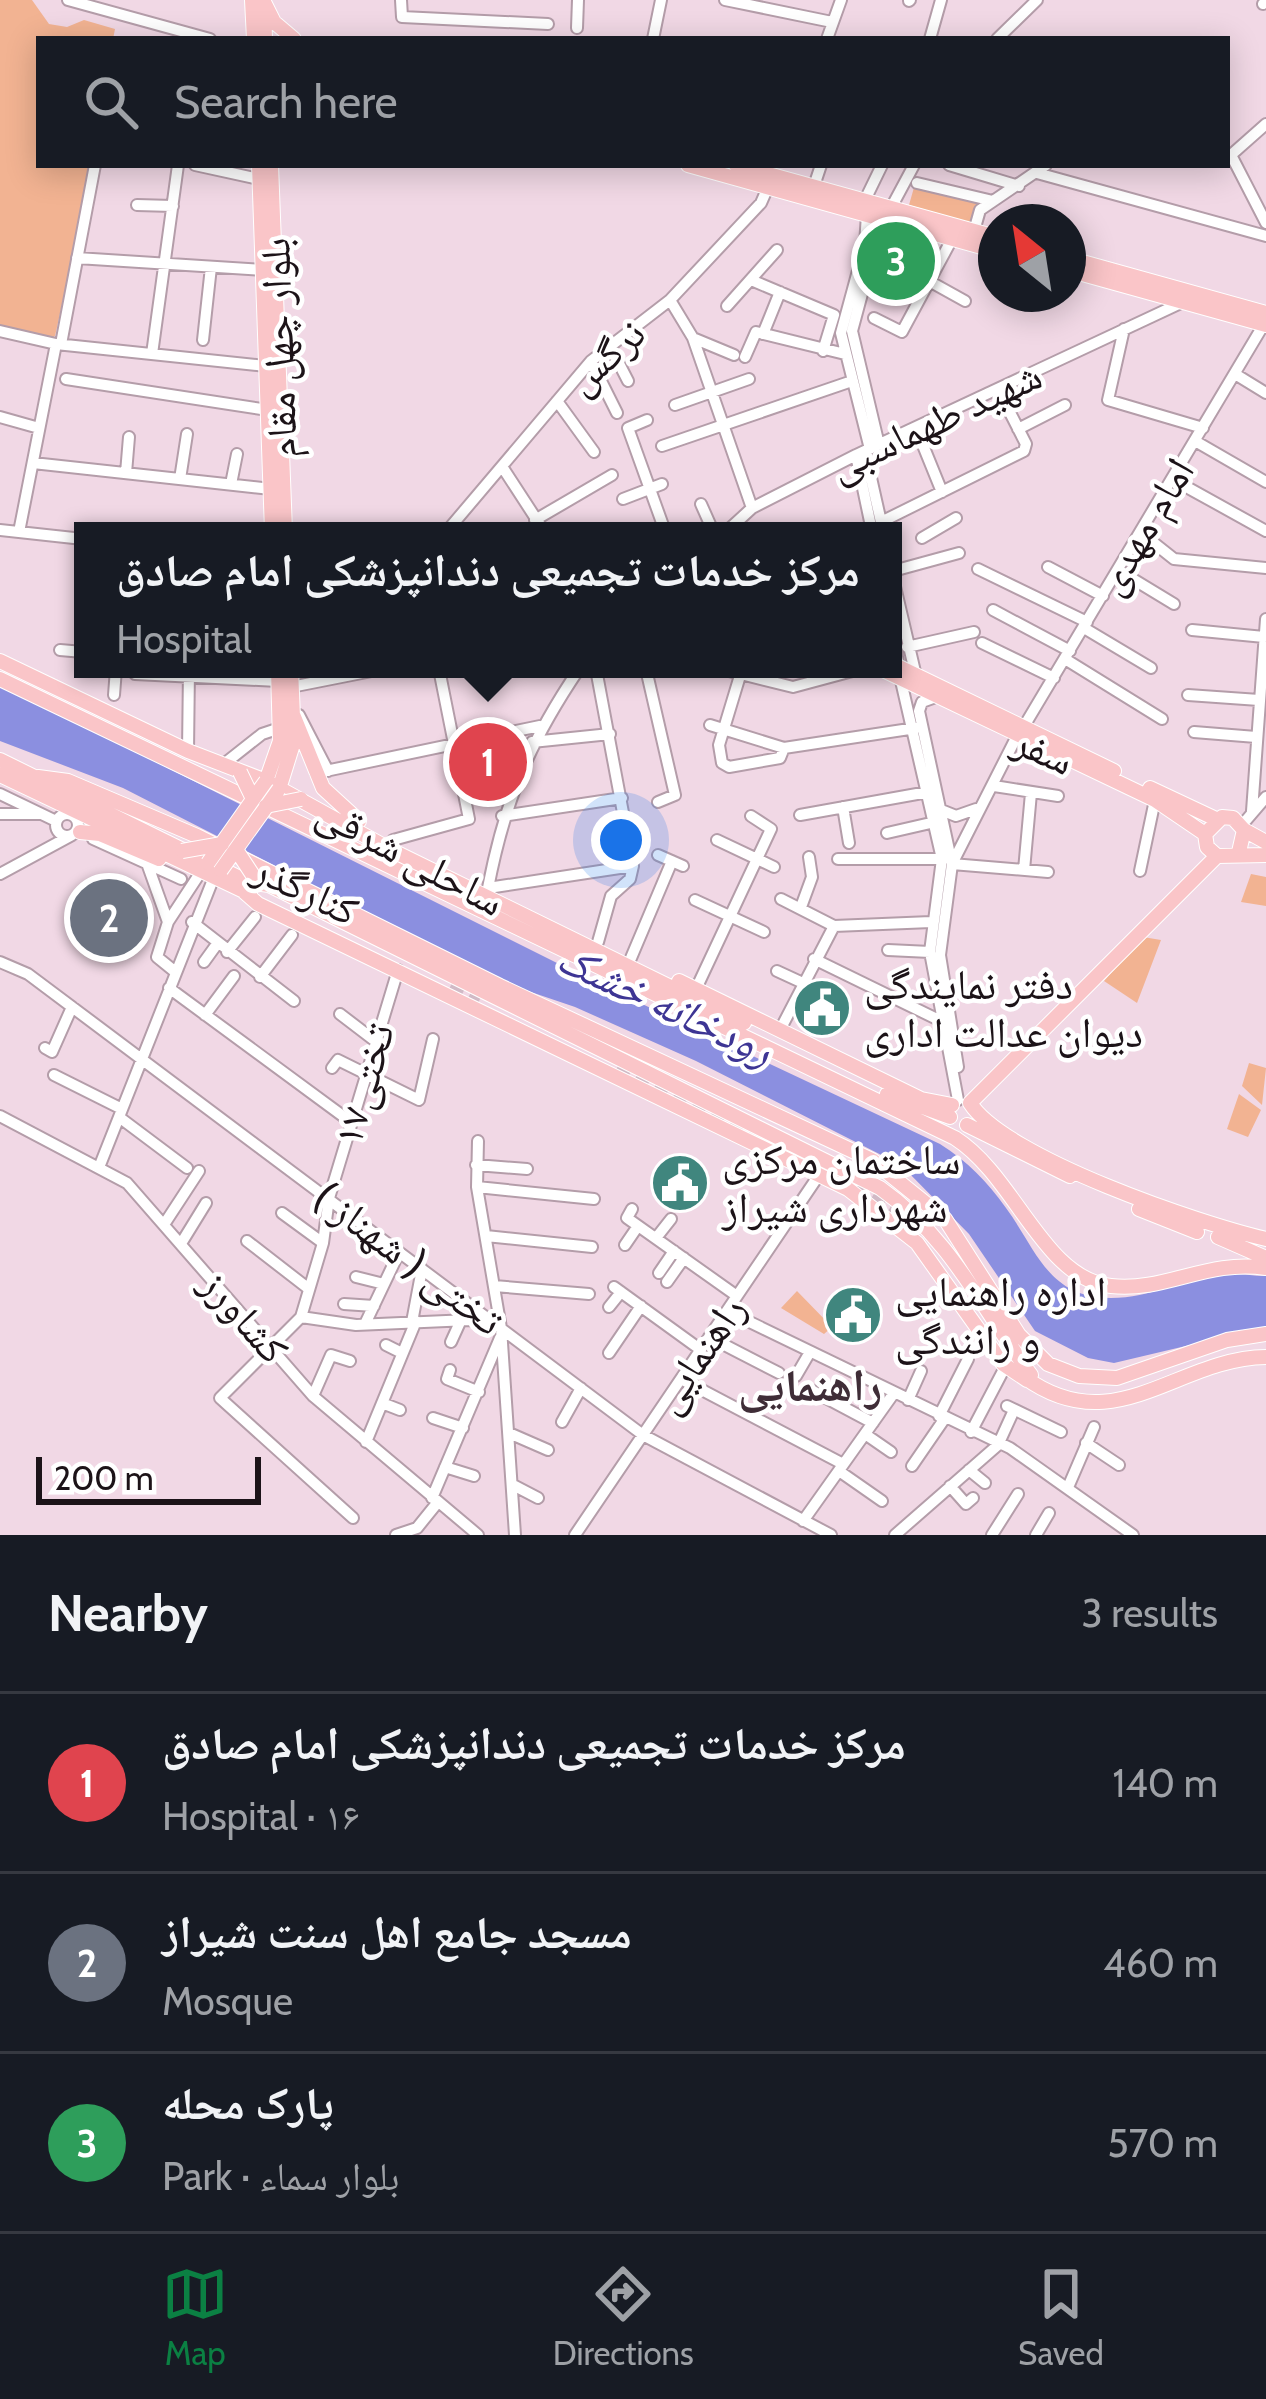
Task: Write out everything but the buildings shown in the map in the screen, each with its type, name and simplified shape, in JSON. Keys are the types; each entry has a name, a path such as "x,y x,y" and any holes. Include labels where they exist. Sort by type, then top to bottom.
{"main road":[{"path":"252,0 261,36"},
{"path":"262,36 263,0"},
{"path":"263,0 274,22 290,36"},
{"name":"بلوار چهل مقام","path":"271,168 275,439 284,522"},
{"path":"699,168 866,207 978,244"},
{"path":"747,168 814,186 866,207"},
{"name":"بلوار چهل مقام","path":"259,172 268,410 275,439 272,522"},
{"path":"944,232 978,232"},
{"path":"1086,263 1265,321"},
{"path":"1086,275 1265,321"},
{"name":"ساحلی شرقی","path":"0,661 188,751 273,785 888,1095 963,1109 1148,1203 1266,1243"},
{"name":"سفر","path":"902,672 932,698 1216,819 1233,818 1243,828"},
{"name":"سفر","path":"902,672 1155,800 1210,846"},
{"path":"0,679 478,904 586,963 773,1046 955,1138 1003,1180 1048,1251 1089,1281 1144,1286 1211,1266 1266,1268"},
{"path":"273,785 286,690"},
{"path":"211,870 290,766 286,690"},
{"name":"ساحلی شرقی","path":"286,690 336,806 393,840 921,1099 963,1109 1128,1204 1217,1238 1266,1243"},
{"path":"0,760 175,852 821,1172 925,1238"},
{"path":"240,772 260,803"},
{"path":"0,775 175,852"},
{"name":"کنارگذر","path":"38,777 68,781 197,836 570,1016"},
{"path":"260,803 301,799"},
{"path":"963,1109 1196,872 1210,846 1216,819"},
{"path":"1239,852 1243,828 1266,842"},
{"path":"82,835 100,834 159,859 175,852 229,848"},
{"path":"1210,846 1266,855"},
{"path":"229,848 258,904 398,970 460,990 723,1106 858,1175 925,1238 1029,1377 1087,1396 1127,1394 1221,1361 1266,1355"},
{"path":"478,904 502,911 622,974 674,988"},
{"path":"570,1016 710,1093 723,1106"},
{"path":"570,1016 872,1160 945,1219 1019,1336 1048,1364 1079,1376 1117,1378 1226,1340 1266,1334"},
{"path":"1217,1238 1266,1258"}],"street":[{"path":"68,0 199,36"},
{"path":"401,0 406,17 548,24"},
{"path":"577,28 578,0"},
{"path":"654,36 661,0"},
{"path":"725,0 832,22"},
{"path":"828,36 842,0"},
{"path":"931,36 941,0"},
{"path":"1016,0 1016,17"},
{"path":"1000,36 1036,0"},
{"path":"1230,153 1266,124"},
{"path":"1230,156 1266,223"},
{"path":"19,532 94,168"},
{"path":"152,354 178,168"},
{"path":"222,168 259,172"},
{"path":"814,186 820,168"},
{"path":"878,522 852,331 870,246 866,207 881,168"},
{"path":"868,450 845,353 844,317 870,246 913,168"},
{"path":"959,168 1019,186"},
{"path":"974,231 980,210 1041,169 1266,236"},
{"path":"917,183 992,201"},
{"name":"نرگس","path":"454,522 591,361 670,300 761,203 768,187"},
{"path":"136,205 173,206"},
{"path":"874,318 902,332 929,281 944,232"},
{"path":"727,306 776,250"},
{"path":"77,258 263,270"},
{"path":"203,340 211,267"},
{"path":"752,280 834,315 823,351"},
{"path":"929,281 965,301"},
{"path":"1142,291 1148,316"},
{"path":"763,334 780,292"},
{"path":"670,300 693,338 752,508"},
{"name":"شهید طهماسبی","path":"737,522 752,508 868,450 1183,302"},
{"name":"امام مهدی","path":"947,862 1265,321"},
{"path":"1124,329 1108,400 1203,428"},
{"path":"0,331 58,344 266,366"},
{"path":"693,338 740,356 756,332 845,353"},
{"path":"610,346 628,381"},
{"path":"591,361 616,413"},
{"path":"1235,374 1266,392"},
{"path":"66,379 268,410"},
{"path":"675,405 749,379"},
{"path":"662,446 852,381"},
{"path":"889,522 1027,448 999,391"},
{"path":"557,400 594,452"},
{"path":"11,403 4,418 56,436"},
{"path":"1018,429 1064,405"},
{"path":"647,420 628,428 656,486 663,522"},
{"path":"916,428 942,492"},
{"path":"180,478 187,434"},
{"path":"126,473 128,437"},
{"path":"1195,441 1266,482"},
{"path":"231,484 237,454"},
{"path":"32,463 271,488"},
{"path":"502,468 533,521 612,475"},
{"path":"1172,479 1266,531"},
{"path":"623,499 656,486"},
{"path":"923,501 938,527"},
{"path":"701,504 709,522"},
{"path":"922,538 956,518"},
{"path":"0,530 74,537"},
{"path":"1140,532 1174,559 1266,568"},
{"path":"902,571 958,553"},
{"path":"1048,567 1103,596"},
{"path":"978,569 1086,625 1151,668"},
{"path":"1118,570 1174,604"},
{"path":"992,610 1162,719"},
{"path":"902,617 908,646 902,672 937,816"},
{"path":"1258,809 1266,619"},
{"path":"1192,630 1264,637"},
{"path":"908,646 978,638 1054,678"},
{"path":"60,650 74,651"},
{"path":"114,694 115,678"},
{"path":"188,751 189,678"},
{"path":"218,678 286,690 336,678"},
{"path":"393,840 470,819 441,678"},
{"path":"573,678 540,726 502,816 488,888 633,866"},
{"path":"598,678 633,866 630,879 611,896 598,942"},
{"path":"648,678 675,797 658,802"},
{"path":"739,678 717,727 724,766 780,758 784,748"},
{"path":"762,678 793,687 826,678"},
{"path":"1188,695 1259,700"},
{"path":"932,698 922,702 919,711 947,862 940,955 963,1109"},
{"path":"322,772 540,726"},
{"path":"717,727 784,748 916,728"},
{"path":"224,764 262,734 280,728"},
{"path":"1194,732 1259,740"},
{"path":"532,742 610,734"},
{"path":"462,784 487,781"},
{"path":"994,786 1058,796"},
{"path":"800,815 928,792"},
{"path":"0,794 54,820 73,818 82,835 181,879"},
{"path":"1024,871 1031,794"},
{"path":"1243,828 1266,796"},
{"path":"502,816 622,798"},
{"path":"1140,871 1155,800"},
{"path":"843,807 849,843"},
{"path":"886,832 976,809"},
{"path":"0,814 41,814"},
{"path":"696,989 772,827 751,816"},
{"path":"0,874 82,835"},
{"path":"717,840 774,867"},
{"path":"631,958 678,863 658,855"},
{"path":"801,907 812,877 809,857"},
{"path":"838,859 947,862 1048,872"},
{"path":"947,862 931,922 930,952 941,1022 963,1109"},
{"path":"148,866 168,922"},
{"path":"173,970 158,957 168,922 211,870"},
{"path":"100,1165 211,870"},
{"path":"781,899 834,926 931,922"},
{"path":"695,900 764,932"},
{"path":"204,962 255,916"},
{"path":"192,922 294,1001"},
{"path":"780,1030 834,926"},
{"path":"260,977 292,935"},
{"path":"889,950 930,952"},
{"path":"814,959 941,1022"},
{"name":"تختی ( شهناز )","path":"0,962 28,974 72,1006 643,1435 831,1535"},
{"name":"تختی۱۷","path":"301,1317 323,1243 329,1198 398,970"},
{"path":"777,971 803,982"},
{"path":"205,1016 234,976"},
{"path":"169,988 351,1122"},
{"path":"44,1048 52,1052 72,1006"},
{"path":"340,1014 374,1040"},
{"path":"332,1068 338,1060 364,1077 419,1100 433,1039"},
{"path":"54,1075 121,1113 195,1177 165,1222"},
{"name":"کشاورز","path":"0,1116 127,1183 313,1396 478,1535"},
{"path":"478,1141 477,1187 501,1332 515,1535"},
{"path":"476,1165 526,1169"},
{"name":"راهنمایی","path":"575,1535 821,1172"},
{"path":"477,1187 594,1198"},
{"path":"182,1242 206,1203"},
{"path":"632,1209 627,1218 737,1296"},
{"path":"282,1213 323,1243"},
{"path":"656,1238 671,1219"},
{"path":"625,1245 638,1226"},
{"path":"486,1236 592,1246"},
{"path":"247,1241 309,1288"},
{"path":"663,1278 679,1255"},
{"path":"365,1324 395,1262"},
{"path":"366,1442 402,1371 422,1269"},
{"path":"356,1277 384,1284"},
{"path":"494,1286 589,1294"},
{"path":"609,1307 617,1289 701,1350"},
{"path":"344,1304 374,1306"},
{"path":"609,1353 640,1306"},
{"path":"727,1311 998,1445 1069,1485 1133,1535"},
{"path":"353,1518 220,1398 301,1317 365,1324 461,1320 501,1332"},
{"path":"451,1342 461,1320"},
{"path":"396,1535 417,1528 435,1500 501,1332"},
{"path":"709,1337 778,1373"},
{"path":"386,1345 403,1353"},
{"path":"796,1376 810,1352"},
{"path":"313,1396 331,1354 350,1361"},
{"path":"912,1466 942,1417 968,1359"},
{"path":"450,1370 447,1379 478,1392"},
{"path":"908,1400 920,1371"},
{"path":"971,1432 1003,1371"},
{"path":"681,1379 841,1467 882,1501"},
{"path":"562,1422 581,1388"},
{"path":"811,1390 869,1428 891,1452"},
{"path":"803,1521 894,1393"},
{"path":"382,1403 400,1410"},
{"path":"895,1535 998,1445 1010,1408 1061,1432"},
{"path":"433,1418 463,1428"},
{"path":"1069,1485 1094,1427"},
{"path":"509,1433 548,1450"},
{"path":"1086,1443 1119,1466"},
{"path":"445,1467 474,1476"},
{"path":"969,1470 985,1483"},
{"path":"513,1485 538,1498"},
{"path":"950,1486 966,1504 973,1498"},
{"path":"992,1535 1018,1494"},
{"path":"1049,1513 1039,1531 1056,1535"}],"shaded area":[{"path":"0,0 32,0 49,24 67,27 84,20 115,29 114,36 36,36 36,168 92,168 55,336 49,340 0,328"},
{"path":"915,184 977,203 971,223 909,205"},
{"path":"883,241 918,253 898,281 872,273"},
{"path":"1251,874 1266,877 1266,906 1241,902"},
{"path":"1143,937 1161,940 1137,1003 1104,981"},
{"path":"1249,1063 1266,1068 1262,1105 1242,1086"},
{"path":"1239,1094 1261,1110 1248,1137 1227,1129"},
{"path":"797,1291 832,1327 824,1334 781,1308"}],"water":[{"path":"0,684 589,979 940,1144 984,1181 1046,1269 1072,1290 1090,1296 1126,1297 1219,1274 1266,1276 1266,1327 1114,1363 1088,1358 1035,1331 969,1234 901,1165 696,1061 575,1007 504,983 123,788 0,741"}],"tunnel":[{"path":"452,983 481,997"},
{"path":"616,1070 780,1149"},
{"path":"856,1183 898,1209"}],"place":[{"name":"پارک محله","path":"896,261"},
{"name":"مرکز خدمات تجمیعی دندانپزشکی امام صادق","path":"488,762"},
{"name":"مسجد جامع اهل سنت شیراز","path":"109,918"},
{"name":"دفتر نمایندگی دیوان عدالت اداری","path":"822,1008"},
{"name":"ساختمان مرکزی شهرداری شیراز","path":"680,1183"},
{"name":"اداره راهنمایی و رانندگی","path":"853,1315"}],"district":[{"name":"راهنمایی","path":"810,1385"}],"water label":[{"name":"رودخانه خشک","path":"666,1003"}]}
